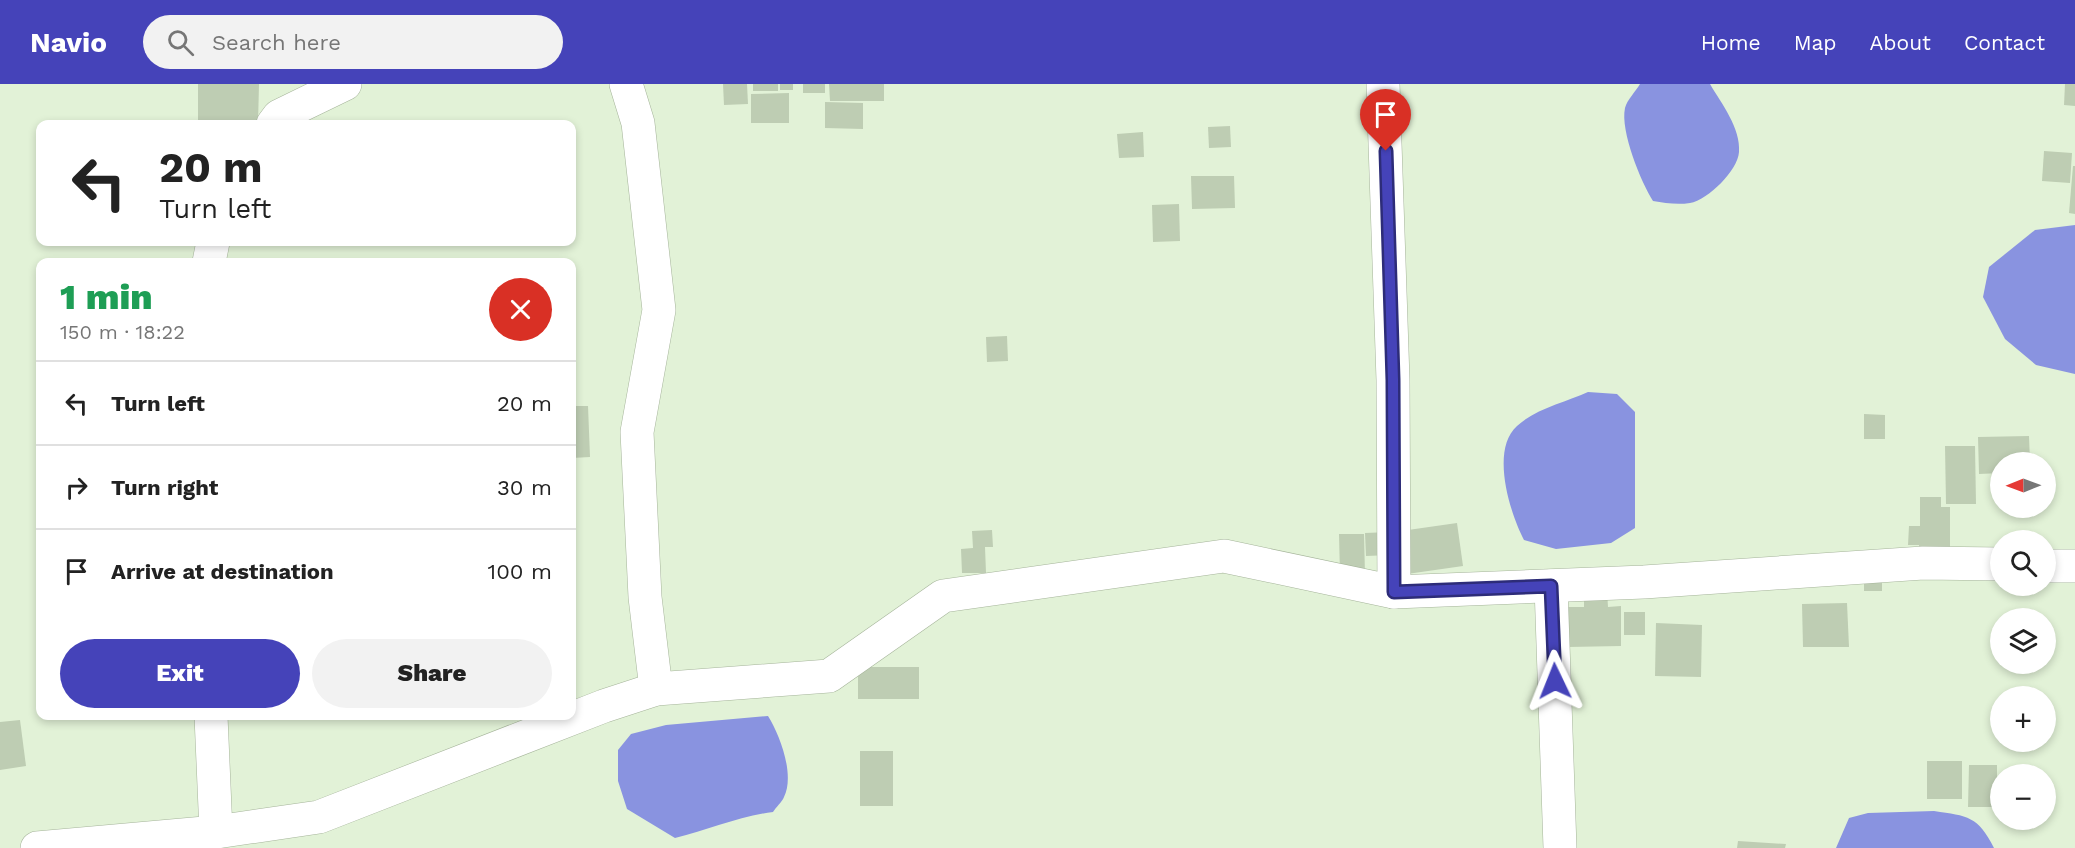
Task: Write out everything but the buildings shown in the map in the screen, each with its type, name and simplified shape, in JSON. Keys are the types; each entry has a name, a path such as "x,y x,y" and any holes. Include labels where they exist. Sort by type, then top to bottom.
{"street":[{"path":"276,120 279,116 345,84"},
{"path":"626,84 639,123 659,310 637,432 645,597 656,689"},
{"path":"1383,84 1393,380 1394,592"},
{"path":"576,717 656,689 829,676 943,596 1224,556 1394,592 1644,582 1923,563 1990,564"},
{"path":"2056,566 2075,566"},
{"path":"1551,586 1560,848"},
{"path":"211,720 216,832"},
{"path":"37,848 216,832 319,817 568,720"}],"water":[{"path":"1640,84 1710,84 1734,125 1739,143 1737,159 1721,183 1697,201 1680,204 1653,201 1648,192 1628,143 1624,118 1626,105"},
{"path":"2075,225 2075,374 2036,365 2005,339 1983,297 1989,267 2035,230"},
{"path":"1588,392 1617,394 1635,412 1635,528 1611,543 1556,549 1524,540 1513,514 1505,482 1505,450 1509,437 1524,420 1551,406"},
{"path":"768,716 785,755 788,778 784,797 773,812 675,838 627,809 618,781 618,750 631,734 666,725"},
{"path":"1934,811 1971,819 1983,829 1994,848 1836,848 1849,818 1868,813"}],"route":[{"path":"1386,151 1393,380 1394,592 1551,586 1555,681"}]}
